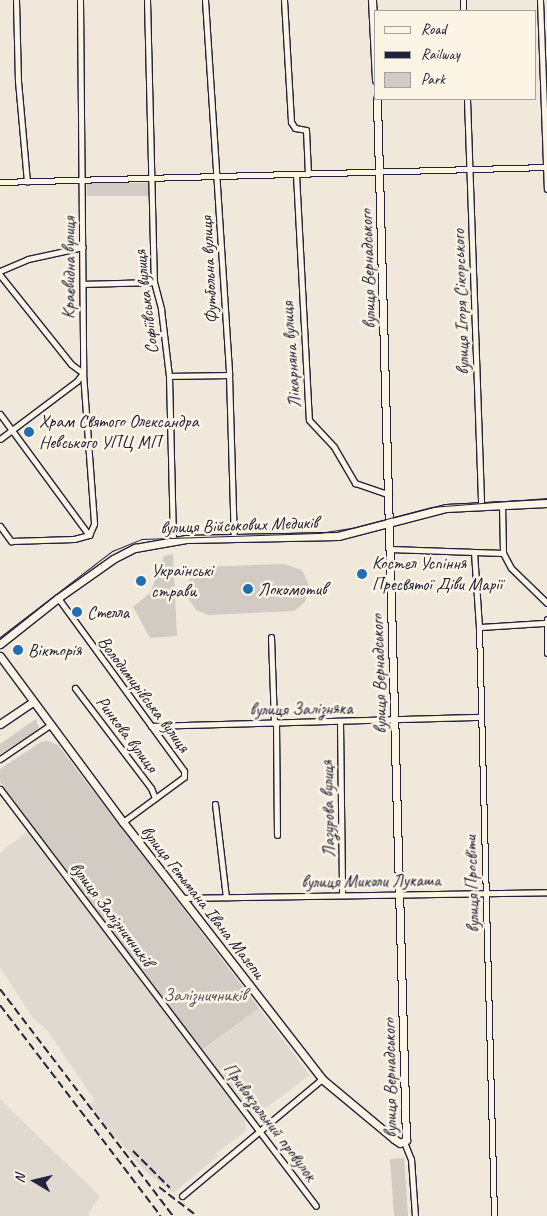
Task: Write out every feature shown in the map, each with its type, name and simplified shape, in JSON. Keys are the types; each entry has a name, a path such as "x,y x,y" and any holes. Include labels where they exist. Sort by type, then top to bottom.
{"street":[{"path":"16,0 18,81 27,182"},
{"name":"Краєвидна вулиця","path":"80,0 83,180 83,373 94,524 89,535"},
{"name":"Софіївська вулиця","path":"147,0 154,282 161,309 169,376 173,540"},
{"name":"Футбольна вулиця","path":"205,0 218,176 229,374 234,539"},
{"path":"284,0 291,122 295,128 306,130 308,174"},
{"path":"372,0 374,40"},
{"path":"540,0 547,189"},
{"name":"вулиця Вернадського","path":"377,100 408,1133 404,1142 411,1159 415,1216"},
{"name":"вулиця Ігоря Сікорського","path":"467,100 481,505"},
{"path":"0,182 470,171 547,167"},
{"name":"Лікарняна вулиця","path":"296,174 309,420 334,447 355,483 389,495"},
{"path":"0,271 28,259 83,247"},
{"path":"0,275 71,364 83,373 77,381 0,439"},
{"path":"83,284 154,282"},
{"path":"169,376 229,374"},
{"path":"0,414 89,535 74,539 11,541 0,526"},
{"name":"вулиця Військових Медиків","path":"0,644 58,598 123,553 173,540 338,536 446,508 547,502"},
{"path":"502,504 503,554 511,568 547,603"},
{"path":"390,549 503,554"},
{"name":"вулиця Просвіти","path":"474,552 479,627 494,1216"},
{"name":"Володимирівська вулиця","path":"58,598 185,774 155,798"},
{"path":"479,627 546,622 547,653"},
{"path":"271,637 277,835"},
{"name":"вулиця Гетьмана Івана Мазепи","path":"0,656 123,822 322,1079 394,1139 404,1142"},
{"name":"Ринкова вулиця","path":"75,688 151,788 155,798"},
{"path":"0,724 33,702"},
{"name":"вулиця Залізняка","path":"151,726 340,722 481,716"},
{"name":"Лазурова вулиця","path":"340,722 342,895"},
{"path":"0,759 50,725"},
{"name":"вулиця Залізничників","path":"0,789 202,1055"},
{"path":"123,822 155,798"},
{"path":"215,804 226,897"},
{"name":"вулиця Миколи Лукаша","path":"181,898 547,892"},
{"name":"Привокзальний провулок","path":"202,1055 316,1206"},
{"path":"182,1196 259,1129 322,1079"}],"shaded area":[{"path":"28,831 245,1119 246,1131 216,1153 218,1156 173,1193 144,1170 110,1131 90,1104 95,1101 48,1031 32,1017 0,967 0,853"},
{"path":"259,1008 310,1075 253,1118 202,1051"},
{"path":"0,1099 100,1196 88,1214 90,1216 0,1216"}],"green space":[{"path":"87,183 150,183 150,196 87,196"},
{"path":"173,554 177,636 150,638 133,607 150,593 164,556"},
{"name":"Локомотив","path":"284,564 302,570 309,585 305,602 294,611 208,615 196,610 188,598 189,580 202,567"},
{"path":"36,719 39,728 35,732 0,754 0,744"},
{"name":"Залізничників","path":"48,741 58,745 259,1008 202,1050 0,782 0,769 41,742"},
{"path":"404,1158 408,1216 394,1216 390,1159"}],"tram line":[{"path":"0,637 112,551 141,539 319,533 356,527 431,507 547,498"}],"railway":[{"path":"0,989 173,1216"},
{"path":"0,1005 161,1216"},
{"path":"133,1151 170,1188"},
{"path":"159,1187 197,1216"}],"place":[{"name":"Храм Святого Олександра Невського УПЦ МП","path":"29,432"},
{"name":"Костел Успіння Пресвятої Діви Марії","path":"362,574"},
{"name":"Українські страви","path":"141,581"},
{"name":"Локомотив","path":"248,589"},
{"name":"Стелла","path":"77,612"},
{"name":"Вікторія","path":"18,650"}]}
